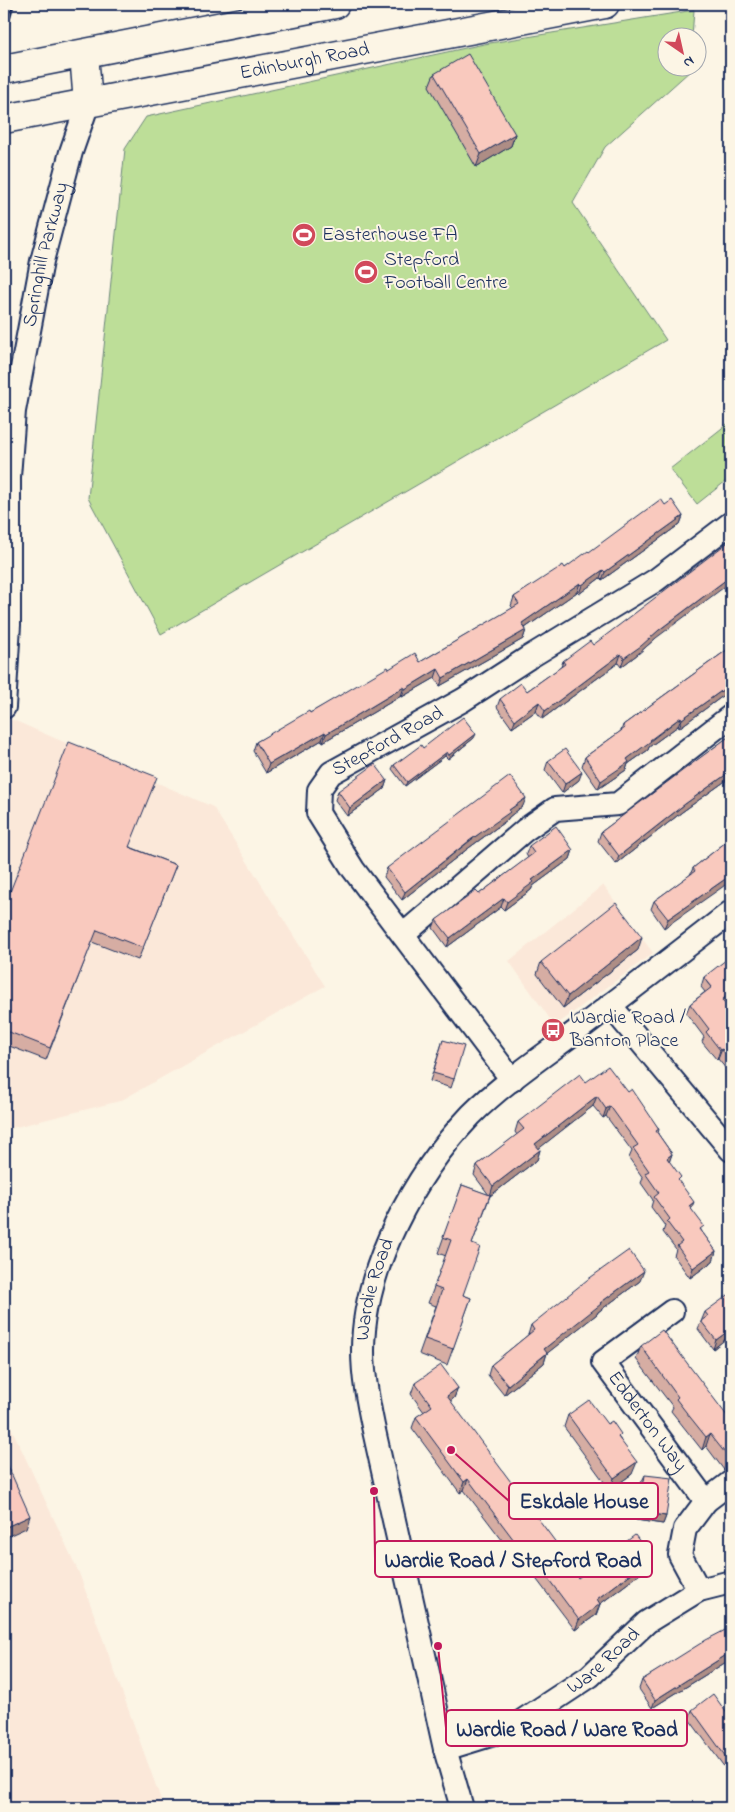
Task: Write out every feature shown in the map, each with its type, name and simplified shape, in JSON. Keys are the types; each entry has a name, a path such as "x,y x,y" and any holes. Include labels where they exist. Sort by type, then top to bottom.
{"main road":[{"path":"4,69 335,4"},
{"name":"Edinburgh Road","path":"6,118 605,4"},
{"path":"84,54 88,103"}],"street":[{"name":"Springhill Parkway","path":"4,706 9,625 9,411 42,262 71,152 88,103"},
{"name":"Stepford Road","path":"512,1080 353,869 318,813 319,790 331,773 463,700 656,580 731,523"},
{"path":"403,935 525,830 555,809 618,804 731,716"},
{"name":"Wardie Road","path":"462,1808 444,1749 372,1426 363,1350 367,1312 376,1275 391,1234 413,1191 429,1167 472,1114 512,1080 731,912"},
{"path":"610,1005 731,1150"},
{"name":"Edderton Way","path":"672,1311 604,1362 706,1501"},
{"path":"699,1590 680,1555 685,1529 706,1501 731,1482"},
{"name":"Ware Road","path":"444,1749 510,1729 590,1676 647,1622 699,1590 731,1582"}],"shaded area":[{"path":"4,716 213,807 325,986 120,1101 4,1130"},
{"path":"603,885 653,953 555,1026 509,961"},
{"path":"4,1412 79,1573 164,1808 4,1808"}],"green space":[{"name":"Stepford Football Centre","path":"694,10 693,28 658,28 658,78 682,78 605,147 573,203 666,340 161,634 88,498 125,149 146,117 484,44"},
{"path":"731,421 731,477 697,504 670,469"}],"building":[{"path":"468,54 515,134 481,154 434,74"},
{"path":"661,499 665,505 672,500 683,516 605,572 603,570 582,585 580,583 522,623 526,630 443,678 438,669 326,734 325,732 269,764 256,742 415,653 420,662 519,604 514,597 563,565 565,568 589,552"},
{"path":"731,540 731,576 659,630 641,646 624,658 621,654 545,711 539,702 515,720 500,699 521,683 527,691 565,664 563,661 590,641 593,645"},
{"path":"731,647 731,684 650,740 627,759 629,762 601,781 585,757 625,728 623,725"},
{"path":"463,717 476,734 449,755 447,752 407,782 394,765 421,745 423,748"},
{"path":"731,735 731,771 685,804 619,856 601,832"},
{"path":"69,742 157,777 129,847 176,865 143,948 97,930 50,1048 4,1030 4,907"},
{"path":"565,749 582,772 565,784 548,761"},
{"path":"375,764 387,780 350,808 338,791"},
{"path":"510,776 526,798 405,892 387,868"},
{"path":"556,826 573,850 532,880 534,882 507,902 504,898 450,938 436,920 476,891 479,894 534,853 529,846"},
{"path":"731,838 731,875 668,919 654,901 695,871 693,868"},
{"path":"616,903 642,937 568,996 541,962"},
{"path":"731,956 731,992 722,1000 731,1011 731,1061 706,1032 709,1029 690,1004 712,987 704,977"},
{"path":"443,1040 464,1046 454,1079 433,1073"},
{"path":"608,1066 628,1092 632,1089 659,1129 656,1131 672,1154 667,1158 681,1177 678,1180 694,1202 689,1206 704,1226 700,1229 716,1251 693,1268 677,1246 682,1242 667,1222 670,1219 654,1197 659,1193 645,1173 649,1171 633,1148 638,1145 610,1106 606,1109 597,1096 535,1144 540,1150 493,1186 477,1165 524,1129 518,1122 580,1074 586,1082"},
{"path":"462,1185 490,1195 472,1244 480,1247 463,1295 471,1298 453,1349 425,1339 442,1290 434,1287 451,1240 443,1237"},
{"path":"629,1250 644,1271 600,1303 544,1349 547,1353 508,1385 491,1365 534,1330 531,1325 587,1280"},
{"path":"731,1293 731,1329 716,1340 701,1321 708,1316 705,1312"},
{"path":"662,1330 731,1421 731,1456 729,1458 710,1434 706,1437 686,1412 676,1399 678,1397 641,1346"},
{"path":"441,1365 458,1388 447,1396 557,1544 554,1546 578,1578 635,1535 652,1558 597,1599 600,1604 579,1620 535,1561 532,1564 468,1479 464,1482 416,1417 432,1406 415,1383"},
{"path":"589,1400 607,1424 612,1421 621,1434 618,1437 637,1462 614,1478 568,1415"},
{"path":"4,1457 30,1516 4,1528"},
{"path":"645,1475 672,1478 666,1516 639,1512"},
{"path":"731,1627 731,1652 655,1700 642,1680 706,1640"},
{"path":"713,1694 731,1719 731,1764 692,1710"}],"railway":[{"path":"4,34 13,4"}],"place":[{"name":"Easterhouse FA","path":"304,235"},
{"name":"Stepford Football Centre","path":"366,272"},
{"name":"Wardie Road / Banton Place","path":"553,1030"},
{"name":"Eskdale House","path":"451,1450"},
{"name":"Wardie Road / Stepford Road","path":"374,1491"},
{"name":"Wardie Road / Ware Road","path":"438,1646"}]}
